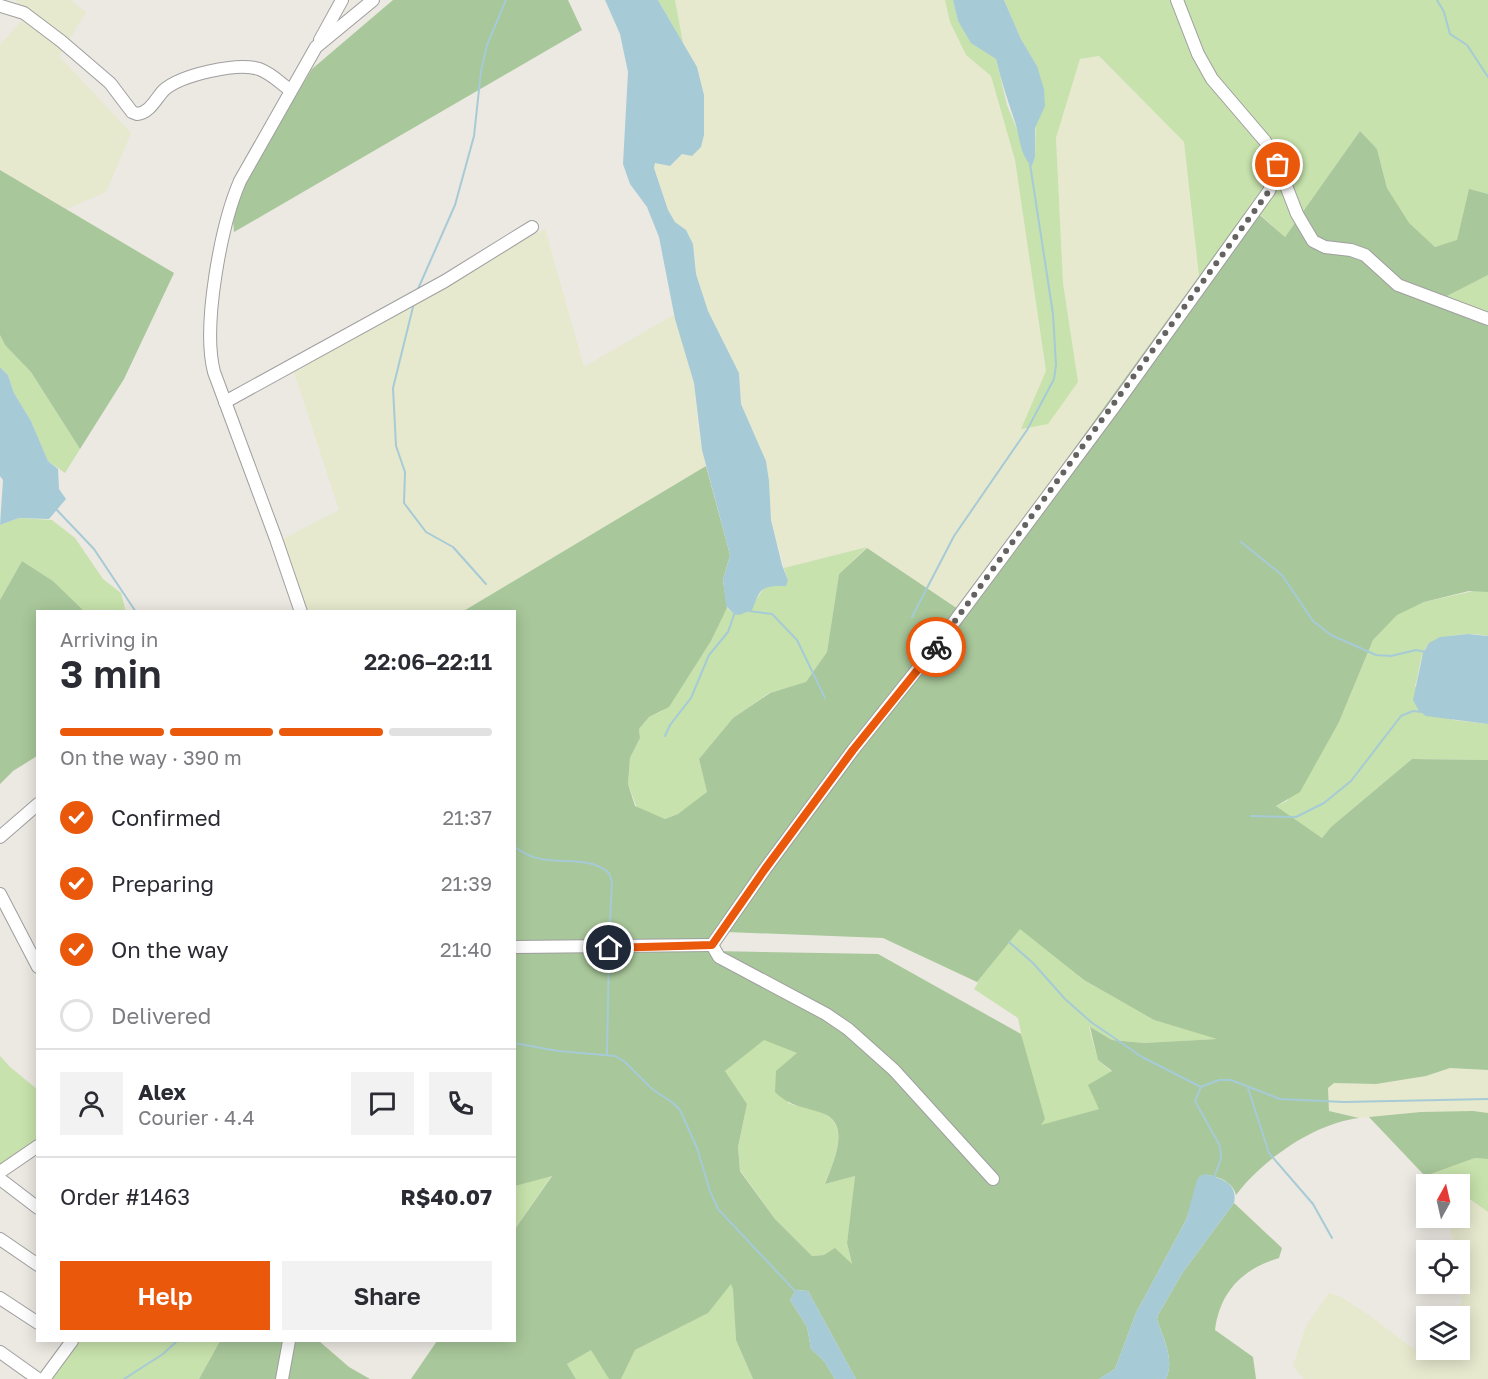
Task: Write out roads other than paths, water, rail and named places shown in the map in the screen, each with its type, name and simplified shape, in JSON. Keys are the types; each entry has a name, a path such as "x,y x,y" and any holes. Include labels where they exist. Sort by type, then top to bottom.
{"street":[{"path":"300,610 214,372 209,344 222,237 231,202 240,181 290,90 342,0"},
{"path":"316,47 373,0"},
{"path":"1176,0 1198,54 1212,79 1265,141 1278,165 1297,214 1313,241 1325,247 1351,250 1365,255 1398,285 1488,319"},
{"path":"1,6 24,13 61,41 110,83 132,112 137,114 148,109 173,84 201,74 246,66 264,71 290,90"},
{"path":"712,945 853,750 940,641 1134,379 1269,191 1278,165"},
{"path":"225,402 445,281 532,226"},
{"path":"0,837 36,806"},
{"path":"0,894 36,963"},
{"path":"516,947 712,945"},
{"path":"712,945 719,957 826,1014 862,1040 894,1070 993,1179"},
{"path":"0,1172 35,1151"},
{"path":"0,1179 36,1206"},
{"path":"0,1239 36,1264"},
{"path":"0,1298 36,1322"},
{"path":"44,1379 69,1342"},
{"path":"282,1379 289,1342"},
{"path":"0,1352 38,1379"}],"water":[{"path":"605,0 658,0 697,67 704,95 704,135 701,147 692,156 682,154 670,166 655,163 654,168 668,210 675,222 686,230 693,244 696,274 708,311 739,373 741,404 766,461 771,520 788,580 786,586 763,589 752,610 739,615 734,614 726,606 723,580 730,555 702,450 694,383 675,319 659,237 647,207 630,184 623,164 628,72 620,34"},
{"path":"953,0 1004,0 1021,39 1037,66 1044,89 1045,106 1035,128 1035,157 1032,166 1023,152 996,59 971,43 958,21"},
{"path":"0,367 8,375 14,393 31,421 48,461 58,469 59,489 66,499 49,519 19,518 0,525 3,480 0,476"},
{"path":"1468,634 1488,636 1488,724 1426,716 1419,711 1413,700 1423,653 1429,643 1440,637"},
{"path":"1206,1174 1223,1180 1231,1186 1235,1196 1234,1203 1183,1272 1158,1315 1157,1319 1169,1356 1166,1379 1099,1379 1115,1369 1136,1313 1186,1220 1197,1180"},
{"path":"796,1290 808,1291 856,1379 835,1379 824,1361 811,1349 807,1327 790,1300"}],"waterway":[{"path":"418,289 455,205 474,136 481,71 487,45 506,0"},
{"path":"1437,0 1444,12 1450,34 1467,45 1488,77"},
{"path":"912,617 954,536 1027,430 1054,379 1056,365 1053,314 1030,164"},
{"path":"414,303 393,388 396,446 405,472 404,503 426,532 453,547 486,584"},
{"path":"55,508 94,549 135,610"},
{"path":"1241,542 1282,575 1313,621 1331,635 1376,655 1391,656 1416,650 1426,652"},
{"path":"749,611 772,614 797,640 825,698"},
{"path":"665,736 670,725 691,698 709,655 728,632 735,612"},
{"path":"1251,816 1296,817 1324,803 1351,781 1401,716 1413,711 1422,712"},
{"path":"516,847 538,858 587,863 598,866 609,873 612,882 609,943"},
{"path":"1009,942 1091,1022 1142,1057 1201,1087"},
{"path":"607,1054 609,952"},
{"path":"516,1043 558,1051 615,1056 625,1062 652,1089 673,1103 680,1110 697,1148 718,1209 796,1292"},
{"path":"1214,1177 1221,1159 1220,1146 1195,1101 1201,1087 1219,1080 1231,1080 1280,1099 1344,1102 1488,1099"},
{"path":"1248,1088 1269,1153 1313,1204 1332,1238"},
{"path":"124,1379 163,1354 176,1342"}]}
